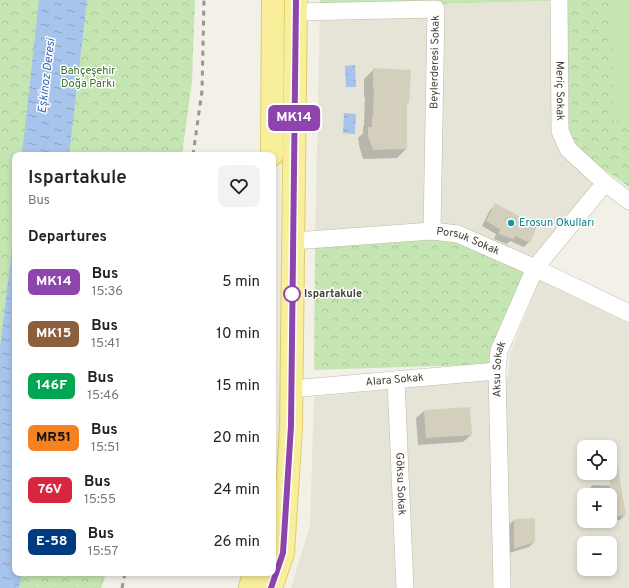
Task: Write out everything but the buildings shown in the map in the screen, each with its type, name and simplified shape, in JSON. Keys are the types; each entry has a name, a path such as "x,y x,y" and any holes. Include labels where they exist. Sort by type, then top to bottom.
{"main road":[{"path":"272,152 273,0"},
{"path":"276,573 283,553 291,426 296,6"},
{"path":"250,588 253,576"},
{"path":"271,588 275,576"}],"street":[{"name":"Meriç Sokak","path":"559,0 560,131 568,149 605,183 629,201"},
{"name":"Beylerderesi Sokak","path":"296,6 436,9 432,231"},
{"name":"Aksu Sokak","path":"502,588 497,371 499,351 536,268 605,183"},
{"name":"Porsuk Sokak","path":"293,241 432,231 458,234 536,268 629,313"},
{"name":"Alara Sokak","path":"291,389 497,371"},
{"name":"Göksu Sokak","path":"396,380 405,588"}],"shaded area":[{"path":"550,1 554,129 595,183 528,272 315,242 320,7"},
{"path":"540,279 629,323 629,588 291,588 310,525 314,397 508,377 510,353"}],"green space":[{"name":"Bahçeşehir Doğa Parkı","path":"0,0 195,0 192,81 182,152 12,152 12,576 105,576 101,588 0,588"},
{"path":"320,0 550,0 550,1 320,7"},
{"path":"567,0 629,0 629,187 576,150 569,129"},
{"path":"612,0 629,0 629,121 614,121"},
{"path":"457,237 528,272 495,364 314,370 315,242"}],"water":[{"name":"Eşkinoz Deresi","path":"39,0 87,0 69,152 22,152"},
{"path":"355,65 356,87 346,87 345,66"},
{"path":"344,113 356,114 355,134 343,133"},
{"path":"12,248 12,576 21,576 19,588 0,588 0,348"}],"railway":[{"path":"193,152 202,91 204,0"},
{"path":"122,588 124,576"}],"bus line":[{"name":"MK14","path":"276,573 283,553 291,426 296,0"},
{"name":"MK14","path":"271,588 275,576"}],"place":[{"name":"Erosun Okulları","path":"511,223"},
{"name":"Ispartakule","path":"292,294"}]}
